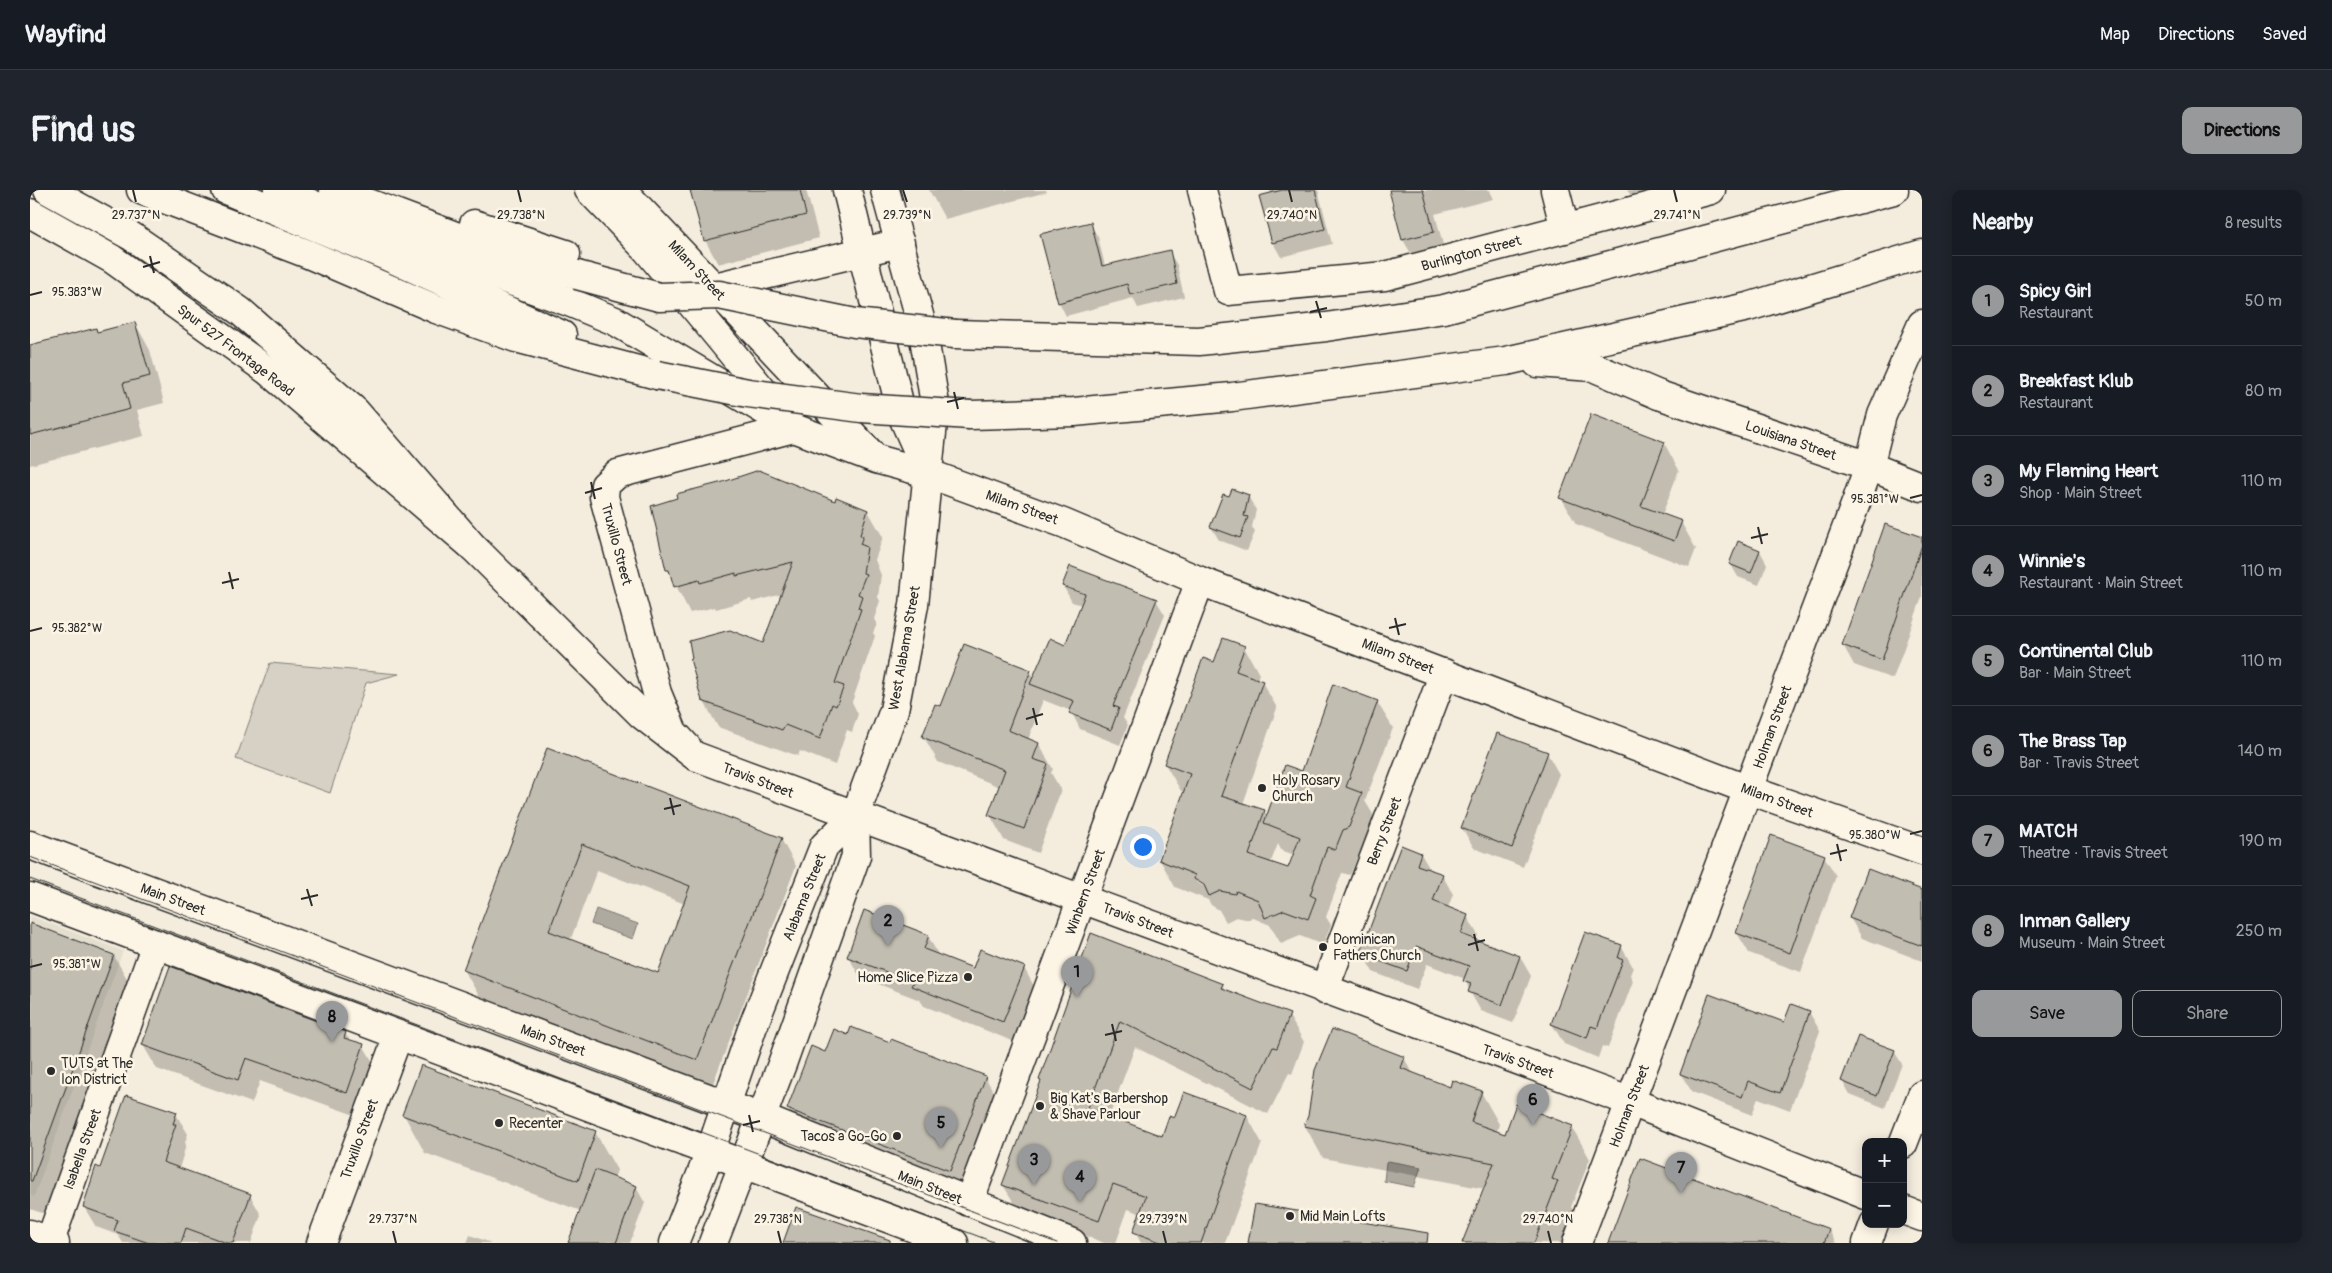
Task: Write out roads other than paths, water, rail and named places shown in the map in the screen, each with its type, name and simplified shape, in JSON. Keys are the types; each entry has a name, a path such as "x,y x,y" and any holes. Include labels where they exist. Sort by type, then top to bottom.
{"main road":[{"path":"48,190 131,236 240,311 355,411 473,547"},
{"path":"141,190 308,254 436,309 520,328 657,375 748,393 862,408 970,415 1074,412 1212,399 1342,384 1506,361 1748,307 1922,254"},
{"path":"226,190 384,255 520,328"},
{"name":"Milam Street","path":"278,190 406,243 569,302 615,321 794,428 876,459 927,473 1063,522 1200,581 1749,790 1922,851"},
{"path":"334,190 511,257 579,268"},
{"path":"375,190 659,297 716,291 900,242"},
{"path":"589,190 647,250 794,428"},
{"name":"Milam Street","path":"622,190 876,459"},
{"name":"West Alabama Street","path":"847,190 902,416 927,473"},
{"name":"West Alabama Street","path":"855,816 894,710 914,605 935,404 922,326 885,190"},
{"name":"Burlington Street","path":"1202,190 1228,291 1385,276 1711,190"},
{"path":"1555,190 1566,228"},
{"path":"716,291 855,323 956,334 1199,340 1326,327 1444,309 1894,190"},
{"name":"Spur 527 Frontage Road","path":"30,212 112,259 268,371 473,547"},
{"name":"Holman Street","path":"1577,1243 1749,790 1869,466 1882,415 1922,324"},
{"name":"Louisiana Street","path":"1506,361 1593,367 1659,395 1869,466 1922,487"},
{"name":"Truxillo Street","path":"695,756 673,732 657,693 604,497 606,485 617,474 794,428"},
{"name":"Travis Street","path":"473,547 642,715 695,756 1631,1102 1862,1193"},
{"name":"Winbern Street","path":"969,1202 1200,581"},
{"name":"Berry Street","path":"1324,990 1444,673"},
{"path":"712,1243 762,1118 856,856 855,816"},
{"name":"Alabama Street","path":"674,1243 710,1152 753,1026 824,846 855,816"},
{"name":"Main Street","path":"30,845 762,1118 1072,1243"},
{"path":"30,897 744,1166 954,1243"},
{"name":"Isabella Street","path":"45,1239 156,944"},
{"name":"Truxillo Street","path":"320,1243 398,1036"},
{"path":"1905,1138 1922,1095"},
{"path":"1907,1211 1922,1217"},
{"path":"1866,1243 1872,1228"}],"tram line":[{"path":"30,857 1057,1243"},
{"path":"30,879 996,1243"}],"place":[{"name":"Holy Rosary Church","path":"1262,788"},
{"name":"Breakfast Klub","path":"888,946"},
{"name":"Dominican Fathers Church","path":"1323,947"},
{"name":"Home Slice Pizza","path":"968,977"},
{"name":"Spicy Girl","path":"1077,997"},
{"name":"Inman Gallery","path":"332,1042"},
{"name":"TUTS at The Ion District","path":"51,1071"},
{"name":"Big Kat's Barbershop & Shave Parlour","path":"1040,1106"},
{"name":"Recenter","path":"499,1123"},
{"name":"The Brass Tap","path":"1533,1125"},
{"name":"Tacos a Go-Go","path":"897,1136"},
{"name":"Continental Club","path":"941,1148"},
{"name":"My Flaming Heart","path":"1034,1185"},
{"name":"MATCH","path":"1681,1193"},
{"name":"Winnie's","path":"1080,1202"},
{"name":"Mid Main Lofts","path":"1290,1216"}]}
